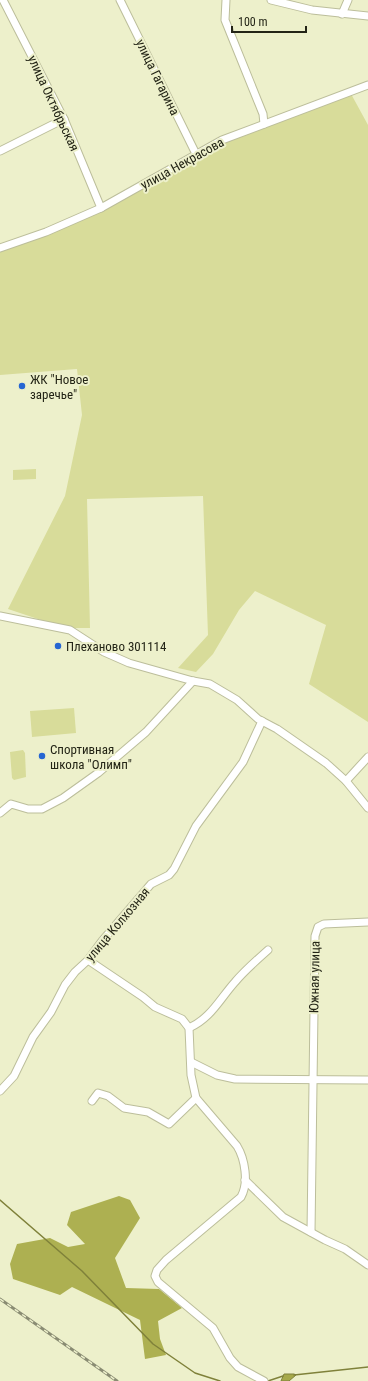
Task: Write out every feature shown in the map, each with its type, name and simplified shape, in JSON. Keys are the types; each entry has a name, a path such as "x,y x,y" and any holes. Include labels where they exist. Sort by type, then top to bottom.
{"street":[{"path":"4,2 12,0"},
{"name":"улица Гагарина","path":"120,0 196,154"},
{"path":"226,0 225,20 260,107 264,124"},
{"path":"271,0 312,10 368,16"},
{"path":"342,14 348,0"},
{"name":"улица Октябрьская","path":"4,2 64,119 101,208"},
{"name":"улица Некрасова","path":"0,248 46,232 101,208 222,140 368,85"},
{"path":"0,151 64,119"},
{"path":"0,616 70,630 104,652 129,662 194,682 210,684 230,695 262,721 282,732 326,763 346,781 368,808"},
{"path":"0,813 11,804 32,810 45,809 63,798 98,773 146,732 194,682"},
{"name":"улица Колхозная","path":"0,1091 14,1076 33,1038 51,1012 65,985 88,960 151,884 169,875 174,869 196,826 243,762 262,721"},
{"path":"346,781 368,757"},
{"name":"Южная улица","path":"311,1232 314,1079 314,948 316,931 319,926 324,924 368,922"},
{"path":"189,1028 201,1021 211,1012 236,980 268,950"},
{"path":"88,960 143,997 155,1007 182,1019 189,1028 192,1082 196,1098 240,1150 244,1162 244,1192 237,1201 171,1255 156,1272 156,1278 158,1282 213,1328 235,1364 242,1370 253,1374 264,1381"},
{"path":"191,1062 217,1075 235,1079 368,1080"},
{"path":"92,1101 98,1093 103,1094 114,1099 124,1108 148,1112 169,1124 196,1098"},
{"path":"245,1180 279,1214 345,1249 368,1265"}],"green space":[{"path":"350,92 368,125 368,722 309,684 326,625 255,591 239,610 213,654 196,672 178,668 208,635 203,496 87,499 90,628 65,628 8,609 65,496 82,415 77,369 0,375 0,247 88,213 206,150"},
{"path":"36,469 36,479 13,480 13,470"},
{"path":"74,708 76,733 32,737 30,711"},
{"path":"23,750 25,753 26,777 14,780 12,778 10,752"}],"shaded area":[{"path":"119,1196 130,1200 140,1218 115,1258 126,1288 159,1289 182,1308 158,1321 160,1339 166,1355 145,1359 140,1320 72,1287 60,1295 13,1279 10,1264 17,1244 50,1238 68,1247 85,1244 67,1225 71,1212"},
{"path":"284,1374 296,1375 289,1381 281,1381"}],"waterway":[{"path":"0,1200 82,1271 153,1344 195,1373 220,1381"},
{"path":"294,1375 368,1367"},
{"path":"268,1381 283,1376"}],"railway":[{"path":"0,1299 117,1381"}],"place":[{"name":"ЖК \"Новое заречье\"","path":"22,386"},
{"name":"Плеханово 301114","path":"58,646"},
{"name":"Спортивная школа \"Олимп\"","path":"42,756"}]}
